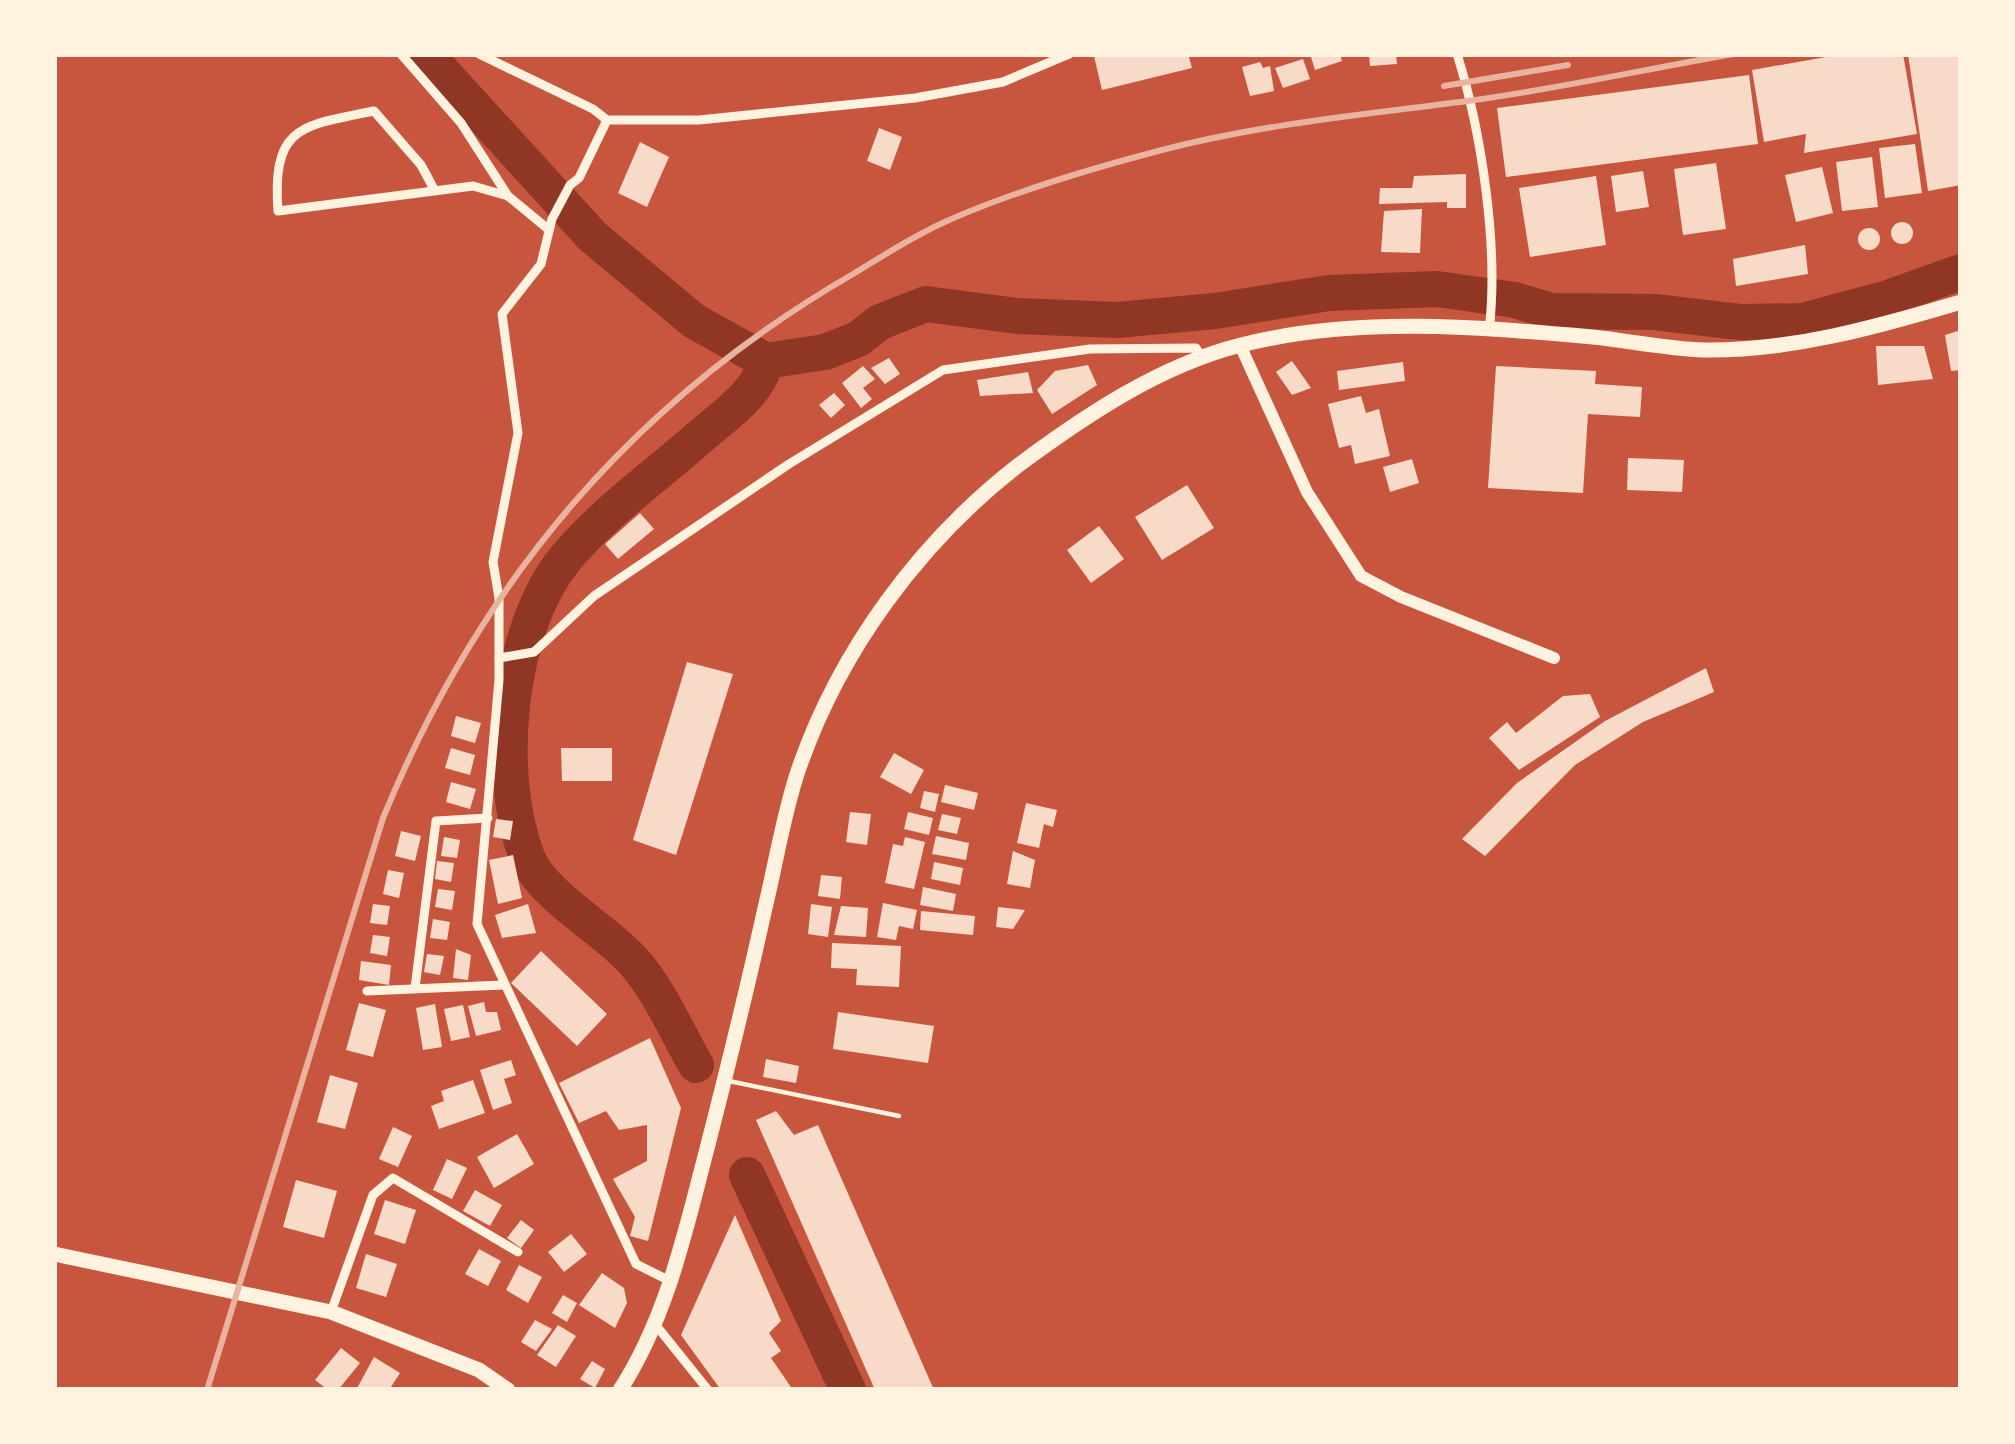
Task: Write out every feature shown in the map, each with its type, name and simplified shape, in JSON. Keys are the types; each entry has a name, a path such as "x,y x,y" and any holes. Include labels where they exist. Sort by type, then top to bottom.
{"main road":[{"path":"620,1390 655,1324 670,1281 726,1080 798,772 835,683 861,639 920,561 981,494 1101,408 1240,345 1346,328 1489,331 1702,350 1792,344 1961,302"},
{"path":"54,1254 331,1312 462,1362 508,1390"}],"street":[{"path":"401,54 461,123 508,196"},
{"path":"479,54 607,120 699,120 915,98 1003,82 1069,54"},
{"path":"1027,54 1032,70"},
{"path":"1457,54 1489,214 1489,331"},
{"path":"435,190 422,165 374,111 309,124 289,140 276,174 278,211 473,186 508,196 550,224"},
{"path":"607,120 550,224 542,264 502,314 518,433 494,562 505,657 477,924 636,1264 670,1281"},
{"path":"1240,345 1306,492 1361,576 1401,598 1554,658"},
{"path":"505,657 534,652 594,596 789,464 943,370 1090,349 1196,348 1203,358"},
{"path":"415,988 436,821 488,818"},
{"path":"367,991 503,985"},
{"path":"331,1312 373,1195 393,1178 518,1252"},
{"path":"655,1324 708,1390"}],"lane":[{"path":"726,1080 899,1116"}],"building":[{"path":"1188,54 1192,68 1102,90 1094,56"},
{"path":"1310,54 1340,54 1342,61 1315,70"},
{"path":"1369,54 1396,54 1397,64 1370,66"},
{"path":"1843,54 1903,54 1917,134 1804,153 1806,134 1764,142 1752,70"},
{"path":"1908,54 1961,54 1961,185 1928,191"},
{"path":"1303,59 1310,79 1283,88 1275,68"},
{"path":"1260,62 1263,68 1270,66 1274,91 1250,96 1242,67"},
{"path":"1749,75 1758,144 1506,177 1497,108"},
{"path":"879,128 902,137 890,170 867,161"},
{"path":"640,142 669,157 647,207 618,193"},
{"path":"1915,144 1922,193 1885,198 1879,148"},
{"path":"1872,157 1878,207 1842,211 1836,162"},
{"path":"1716,163 1726,229 1683,235 1674,169"},
{"path":"1822,167 1833,213 1796,222 1785,175"},
{"path":"1643,171 1649,207 1616,212 1611,176"},
{"path":"1466,174 1466,208 1447,208 1447,202 1379,204 1380,188 1412,188 1414,176"},
{"path":"1596,176 1606,245 1530,257 1519,188"},
{"path":"1422,209 1420,253 1381,252 1384,211"},
{"path":"1902,222 1913,233 1902,244 1891,233"},
{"path":"1869,228 1880,239 1869,250 1858,239"},
{"path":"1805,245 1808,274 1736,286 1733,259"},
{"path":"1961,330 1961,370 1951,371 1945,335"},
{"path":"1876,346 1924,346 1933,379 1878,385"},
{"path":"889,358 900,374 885,384 871,368"},
{"path":"1292,361 1311,388 1292,395 1276,372"},
{"path":"1403,362 1405,381 1339,390 1337,371"},
{"path":"1088,365 1097,385 1052,414 1037,390 1055,371"},
{"path":"863,366 875,379 863,388 872,399 861,408 842,383"},
{"path":"1496,366 1596,371 1595,384 1642,387 1640,417 1588,414 1583,493 1488,488"},
{"path":"1028,372 1033,393 980,396 977,380"},
{"path":"834,393 845,405 831,418 819,405"},
{"path":"1361,396 1366,413 1379,409 1390,456 1355,464 1351,445 1339,448 1328,404"},
{"path":"1628,458 1684,460 1682,492 1627,490"},
{"path":"1412,459 1419,483 1390,492 1383,467"},
{"path":"1187,485 1214,528 1162,560 1135,517"},
{"path":"640,513 654,529 618,559 605,544"},
{"path":"1099,526 1124,559 1091,583 1067,550"},
{"path":"687,662 733,674 676,855 633,840"},
{"path":"1706,668 1714,692 1643,722 1575,765 1485,856 1462,839 1517,783 1605,721"},
{"path":"1590,694 1600,717 1519,770 1489,738 1507,722 1516,733 1563,696"},
{"path":"456,716 481,723 475,743 451,736"},
{"path":"451,748 475,755 470,775 445,768"},
{"path":"561,748 612,748 612,781 562,781"},
{"path":"894,753 924,770 911,794 880,777"},
{"path":"451,782 476,789 470,809 446,802"},
{"path":"945,785 978,793 974,810 941,802"},
{"path":"924,791 939,794 935,812 920,808"},
{"path":"1026,803 1057,810 1053,827 1044,824 1039,848 1017,843"},
{"path":"850,812 871,814 867,845 846,842"},
{"path":"908,812 933,818 929,835 904,829"},
{"path":"942,814 961,818 957,834 938,830"},
{"path":"496,819 513,821 510,840 493,837"},
{"path":"401,831 421,836 415,861 395,856"},
{"path":"936,836 969,843 966,860 932,854"},
{"path":"444,837 460,840 457,858 441,856"},
{"path":"905,837 925,842 914,889 885,883 893,844 903,846"},
{"path":"1013,851 1035,860 1030,888 1007,884"},
{"path":"513,855 522,898 498,904 489,860"},
{"path":"437,861 454,863 451,882 435,879"},
{"path":"934,862 963,868 960,885 931,879"},
{"path":"388,870 404,873 399,898 383,894"},
{"path":"821,875 842,877 840,899 818,896"},
{"path":"923,887 956,894 953,911 920,905"},
{"path":"438,889 455,891 452,910 435,907"},
{"path":"883,903 917,910 913,929 899,926 896,940 877,937"},
{"path":"373,904 390,906 387,925 370,923"},
{"path":"528,904 536,933 502,938 495,915"},
{"path":"811,904 832,907 828,937 808,934"},
{"path":"841,906 868,908 866,937 834,935"},
{"path":"998,907 1025,910 1013,929 996,927"},
{"path":"921,911 975,916 973,935 920,930"},
{"path":"433,919 450,922 447,940 430,938"},
{"path":"373,935 390,937 387,956 370,953"},
{"path":"832,943 901,946 899,987 856,985 857,969 831,968"},
{"path":"456,949 471,955 468,980 453,978"},
{"path":"541,951 607,1014 577,1046 511,983"},
{"path":"427,954 444,956 440,975 424,972"},
{"path":"361,961 391,965 389,985 359,980"},
{"path":"484,1002 486,1012 497,1012 501,1030 476,1036 468,1006"},
{"path":"359,1003 386,1010 373,1057 346,1050"},
{"path":"435,1004 442,1047 423,1050 416,1008"},
{"path":"463,1005 470,1037 451,1041 444,1009"},
{"path":"838,1012 934,1026 928,1063 833,1049"},
{"path":"650,1038 681,1108 648,1241 630,1236 635,1217 613,1179 647,1161 647,1125 619,1130 606,1111 579,1123 559,1083"},
{"path":"766,1059 799,1066 796,1083 763,1077"},
{"path":"511,1060 516,1075 504,1079 512,1103 493,1110 480,1070"},
{"path":"330,1075 358,1083 345,1129 317,1122"},
{"path":"473,1080 485,1113 439,1129 431,1106 444,1101 441,1091"},
{"path":"776,1111 794,1135 818,1125 934,1390 875,1390 756,1120"},
{"path":"393,1127 412,1136 398,1167 379,1159"},
{"path":"517,1134 534,1164 494,1188 477,1157"},
{"path":"447,1159 467,1168 452,1199 433,1190"},
{"path":"296,1180 337,1191 324,1238 283,1227"},
{"path":"475,1190 502,1205 490,1226 463,1211"},
{"path":"385,1200 416,1210 405,1244 374,1234"},
{"path":"735,1215 781,1321 769,1333 781,1351 771,1358 793,1390 721,1390 681,1335"},
{"path":"521,1220 534,1230 521,1248 507,1238"},
{"path":"571,1234 587,1254 564,1272 548,1252"},
{"path":"479,1249 501,1261 488,1286 465,1274"},
{"path":"366,1254 397,1264 386,1297 356,1288"},
{"path":"519,1265 542,1277 528,1303 506,1290"},
{"path":"602,1273 624,1288 627,1303 615,1328 579,1305"},
{"path":"563,1295 577,1303 567,1322 552,1313"},
{"path":"535,1320 552,1329 536,1351 521,1342"},
{"path":"558,1325 576,1336 556,1367 537,1355"},
{"path":"341,1348 360,1363 338,1390 328,1390 315,1380"},
{"path":"374,1357 400,1373 389,1390 356,1390"},
{"path":"592,1361 605,1369 595,1388 580,1379"}],"waterway":[{"path":"426,54 592,236 694,321 766,361 825,352 926,304 1017,316 1117,320 1329,293 1437,289 1515,300 1551,311 1803,321 1961,272"},
{"path":"696,1065 644,974 560,899 527,857 511,785 512,703 530,624 565,559 613,510 740,403 766,361"},
{"path":"747,1175 848,1390"}],"railway":[{"path":"207,1390 383,818 422,732 466,651 571,506 633,440 700,380 773,324 916,236 1058,180 1240,133 1507,95 1733,54"},
{"path":"1444,86 1568,65"}]}
